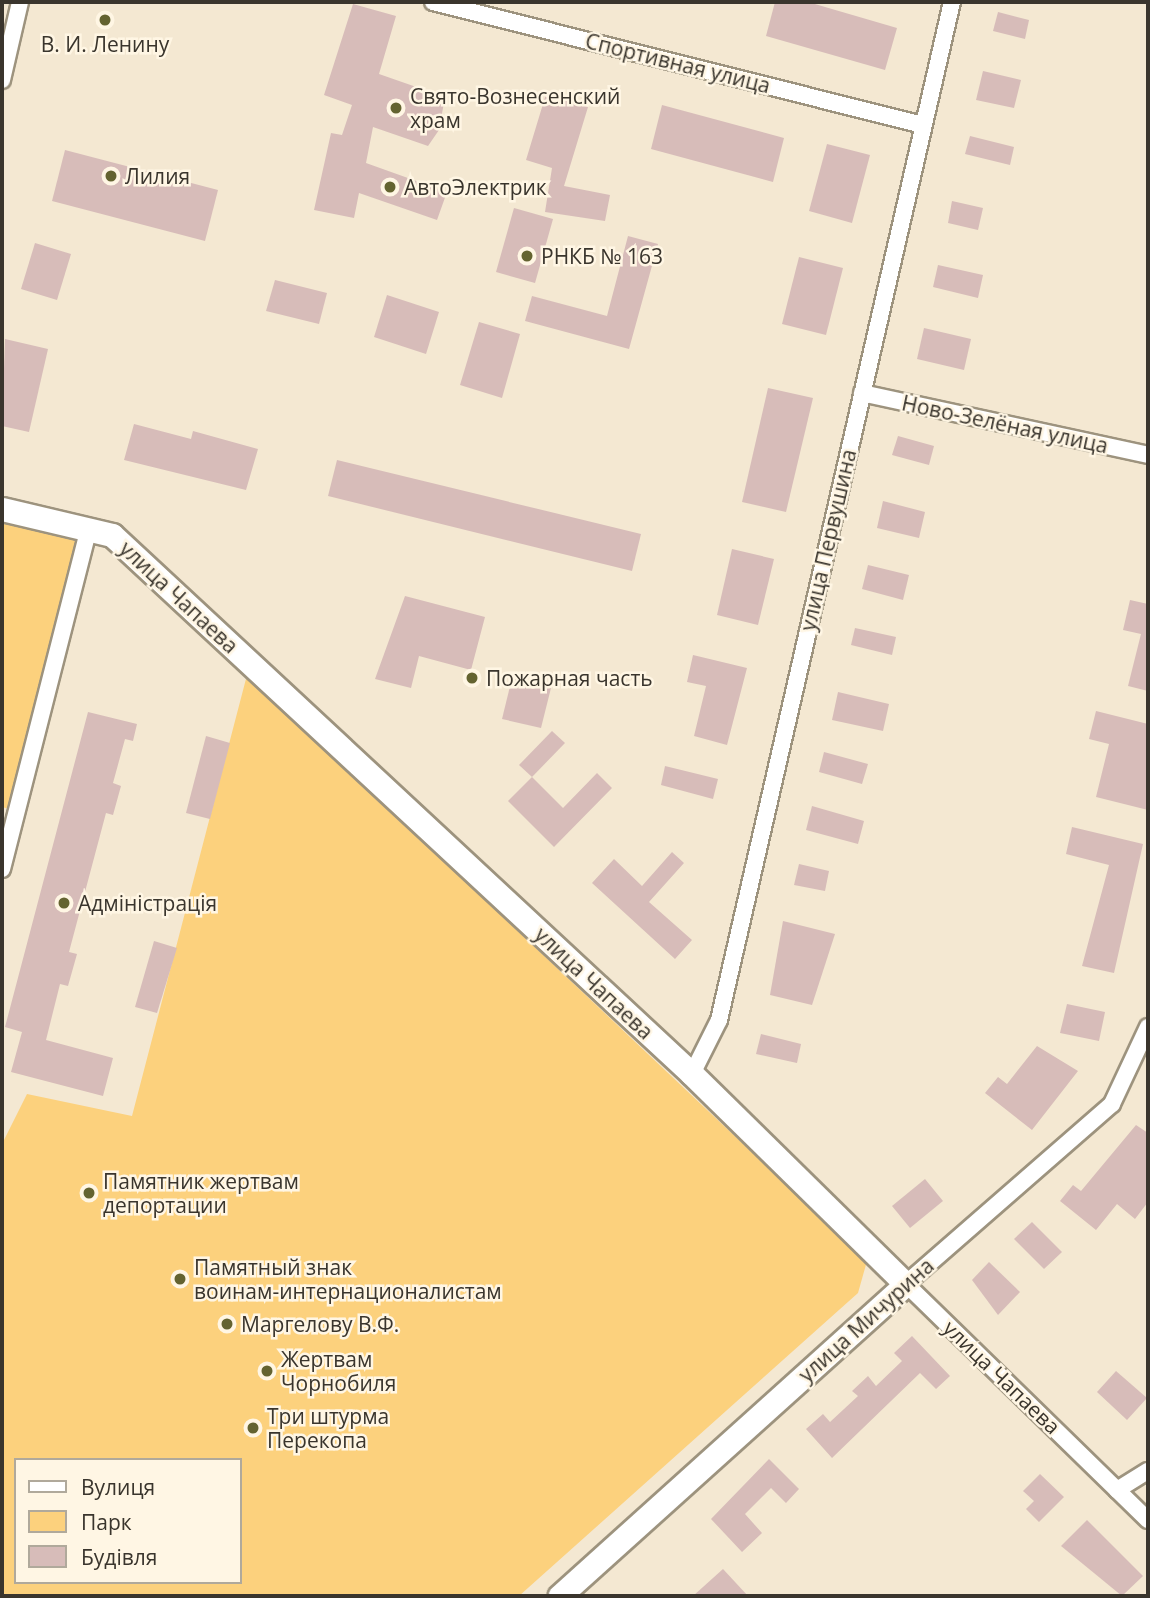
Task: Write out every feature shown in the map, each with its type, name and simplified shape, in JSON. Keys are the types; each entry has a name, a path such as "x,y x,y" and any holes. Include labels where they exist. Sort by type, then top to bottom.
{"main road":[{"name":"улица Чапаева","path":"2,509 112,535 692,1074 906,1284"},
{"name":"улица Мичурина","path":"559,1596 906,1284"}],"street":[{"path":"2,80 20,2"},
{"name":"Спортивная улица","path":"433,2 923,125"},
{"name":"улица Первушина","path":"692,1074 719,1020 952,2"},
{"name":"Ново-Зелёная улица","path":"862,393 1148,455"},
{"path":"2,869 88,531"},
{"name":"улица Мичурина","path":"906,1284 1112,1104 1148,1027"},
{"name":"улица Чапаева","path":"906,1284 1148,1521"},
{"path":"1117,1490 1148,1471"}],"green space":[{"path":"2,509 88,531 17,811 2,807"},
{"path":"247,675 867,1261 858,1293 519,1596 2,1596 2,1144 27,1094 132,1116"}],"building":[{"path":"775,2 808,2 897,28 885,70 766,36"},
{"path":"353,4 396,16 379,74 445,97 439,130 428,146 373,127 366,163 447,192 437,220 359,193 354,218 314,210 331,133 342,135 352,105 324,95"},
{"path":"998,12 1029,20 1025,39 993,31"},
{"path":"983,71 1021,80 1014,108 976,100"},
{"path":"546,94 588,107 564,186 610,195 605,221 545,212 552,168 526,160"},
{"path":"662,105 784,138 773,182 651,149"},
{"path":"970,136 1014,147 1010,165 965,154"},
{"path":"827,144 870,155 852,223 809,211"},
{"path":"65,150 218,190 205,241 52,201"},
{"path":"952,201 983,208 978,230 948,223"},
{"path":"514,208 553,219 535,283 496,272"},
{"path":"628,236 658,244 629,349 525,321 532,296 607,316"},
{"path":"35,243 71,254 57,300 21,289"},
{"path":"799,257 843,268 826,335 782,324"},
{"path":"938,265 983,275 978,298 933,287"},
{"path":"275,280 327,293 319,324 266,311"},
{"path":"387,295 439,312 426,354 374,337"},
{"path":"479,322 520,334 502,398 460,385"},
{"path":"924,328 971,339 964,370 917,359"},
{"path":"5,339 48,349 29,432 2,426"},
{"path":"768,388 813,398 786,512 742,502"},
{"path":"134,424 191,439 193,431 258,449 246,490 124,460"},
{"path":"898,436 934,446 929,465 892,455"},
{"path":"337,460 641,534 632,571 328,496"},
{"path":"883,501 925,512 919,538 877,528"},
{"path":"732,549 774,559 758,625 717,615"},
{"path":"868,565 909,575 903,600 862,589"},
{"path":"405,596 485,617 471,670 419,656 411,688 375,679"},
{"path":"1130,600 1148,604 1148,691 1128,686 1141,634 1123,630"},
{"path":"855,628 896,637 892,655 851,645"},
{"path":"693,655 747,668 727,745 694,736 706,686 687,682"},
{"path":"512,678 551,688 541,728 502,719"},
{"path":"838,692 889,704 883,731 832,720"},
{"path":"1096,711 1148,724 1148,810 1096,797 1109,744 1089,739"},
{"name":"Адміністрація","path":"88,712 137,724 133,741 125,739 113,783 121,786 113,815 106,813 69,952 77,954 68,986 60,984 46,1040 113,1058 103,1096 11,1072 22,1032 5,1027"},
{"path":"552,731 565,743 532,777 519,765"},
{"path":"206,736 230,743 210,819 186,813"},
{"path":"824,752 868,764 862,784 819,772"},
{"path":"665,766 718,779 713,799 661,785"},
{"path":"597,773 612,788 554,847 508,801 532,777 563,808"},
{"path":"812,806 864,821 858,844 806,830"},
{"path":"1072,827 1143,844 1114,973 1082,966 1109,865 1066,854"},
{"path":"672,852 684,863 649,902 692,940 675,959 592,883 614,859 642,886"},
{"path":"799,864 829,871 825,891 794,885"},
{"path":"783,921 835,934 812,1005 770,995"},
{"path":"154,941 177,948 157,1013 135,1007"},
{"path":"1067,1004 1105,1012 1099,1041 1060,1033"},
{"path":"761,1034 801,1044 797,1063 756,1054"},
{"path":"1037,1046 1078,1071 1032,1130 985,1093 998,1077 1007,1084"},
{"path":"1136,1125 1148,1133 1148,1202 1135,1219 1117,1204 1096,1230 1060,1201 1073,1185 1081,1191"},
{"path":"925,1179 943,1201 910,1228 892,1206"},
{"path":"1032,1222 1062,1252 1044,1269 1014,1239"},
{"path":"989,1262 1020,1292 998,1315 972,1280"},
{"path":"912,1336 950,1376 936,1389 920,1373 832,1458 806,1429 823,1414 830,1422 858,1396 852,1391 868,1376 876,1386 902,1361 894,1353"},
{"path":"1116,1371 1147,1398 1127,1420 1097,1392"},
{"path":"769,1459 799,1489 786,1503 771,1488 745,1514 762,1533 742,1552 711,1519"},
{"path":"1040,1474 1064,1497 1039,1522 1026,1509 1034,1501 1023,1491"},
{"path":"1087,1520 1143,1576 1122,1596 1061,1546"},
{"path":"723,1569 748,1596 693,1596"}],"place":[{"name":"В. И. Ленину","path":"105,20"},
{"name":"Свято-Вознесенский храм","path":"396,108"},
{"name":"Лилия","path":"111,176"},
{"name":"АвтоЭлектрик","path":"390,187"},
{"name":"РНКБ № 163","path":"527,256"},
{"name":"Пожарная часть","path":"472,678"},
{"name":"Адміністрація","path":"64,903"},
{"name":"Памятник жертвам депортации","path":"89,1193"},
{"name":"Памятный знак воинам-интернационалистам","path":"180,1279"},
{"name":"Маргелову В.Ф.","path":"227,1324"},
{"name":"Жертвам Чорнобиля","path":"267,1371"},
{"name":"Три штурма Перекопа","path":"253,1428"}]}
